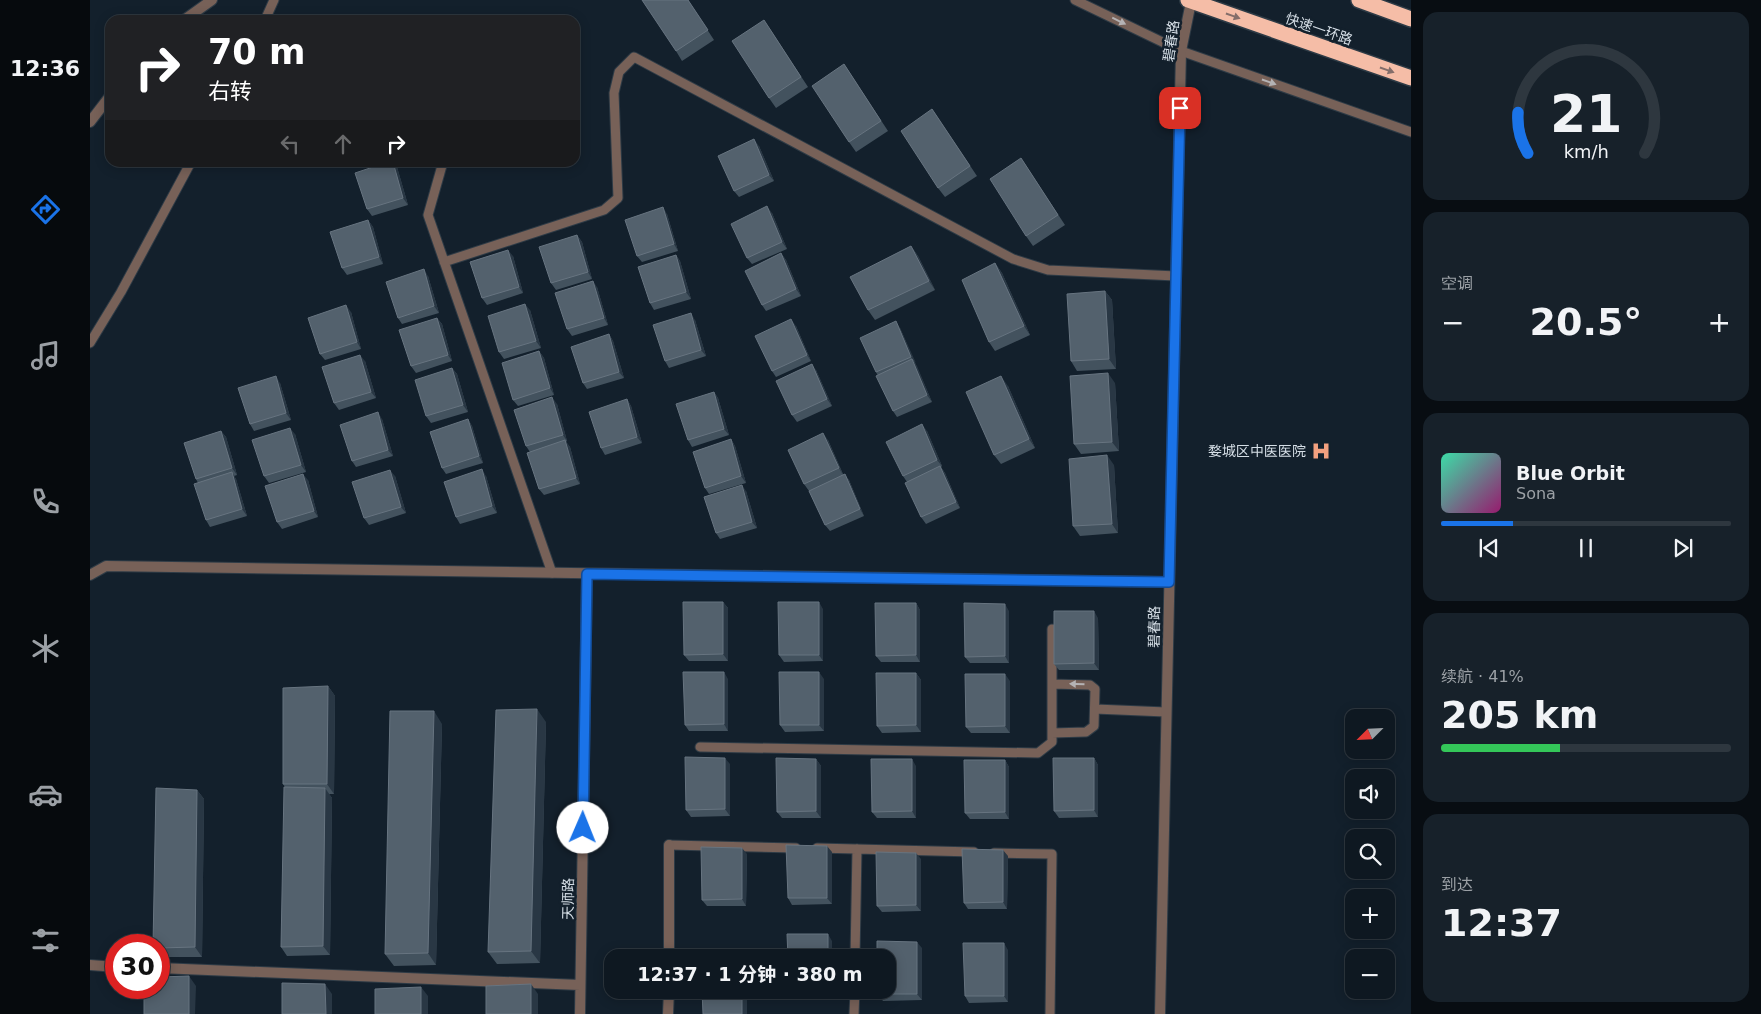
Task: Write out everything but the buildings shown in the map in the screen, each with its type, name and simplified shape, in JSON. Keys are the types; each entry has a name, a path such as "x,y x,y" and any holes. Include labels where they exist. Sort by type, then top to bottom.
{"highway":[{"path":"1359,0 1411,18"},
{"name":"快速一环路","path":"1190,1 1411,78"}],"street":[{"path":"191,15 212,0"},
{"name":"碧春路","path":"1160,1014 1181,52 1190,1"},
{"path":"90,122 105,102"},
{"path":"90,575 106,566 1169,582"},
{"name":"天师路","path":"580,1014 587,574"},
{"path":"669,845 669,949"},
{"path":"90,966 105,966"},
{"path":"170,968 580,985"},
{"path":"668,999 668,1014"}],"lane":[{"path":"267,15 274,0"},
{"path":"1075,0 1181,52 1411,132"},
{"path":"444,262 604,210 618,198 614,93 619,72 634,57 1013,259 1048,270 1176,276"},
{"path":"90,343 121,292 188,167"},
{"path":"442,167 428,215 552,574"},
{"path":"700,747 1038,753 1052,742 1052,629"},
{"path":"1052,684 1090,685 1096,689 1094,726 1086,732 1052,733"},
{"path":"1095,709 1166,712"},
{"path":"669,845 1052,854 1050,1014"},
{"path":"855,949 857,849"},
{"path":"854,1014 855,999"}],"place":[{"name":"婺城区中医医院","path":"1321,451"}],"route":[{"path":"583,828 587,574 1169,582 1180,108"}]}
